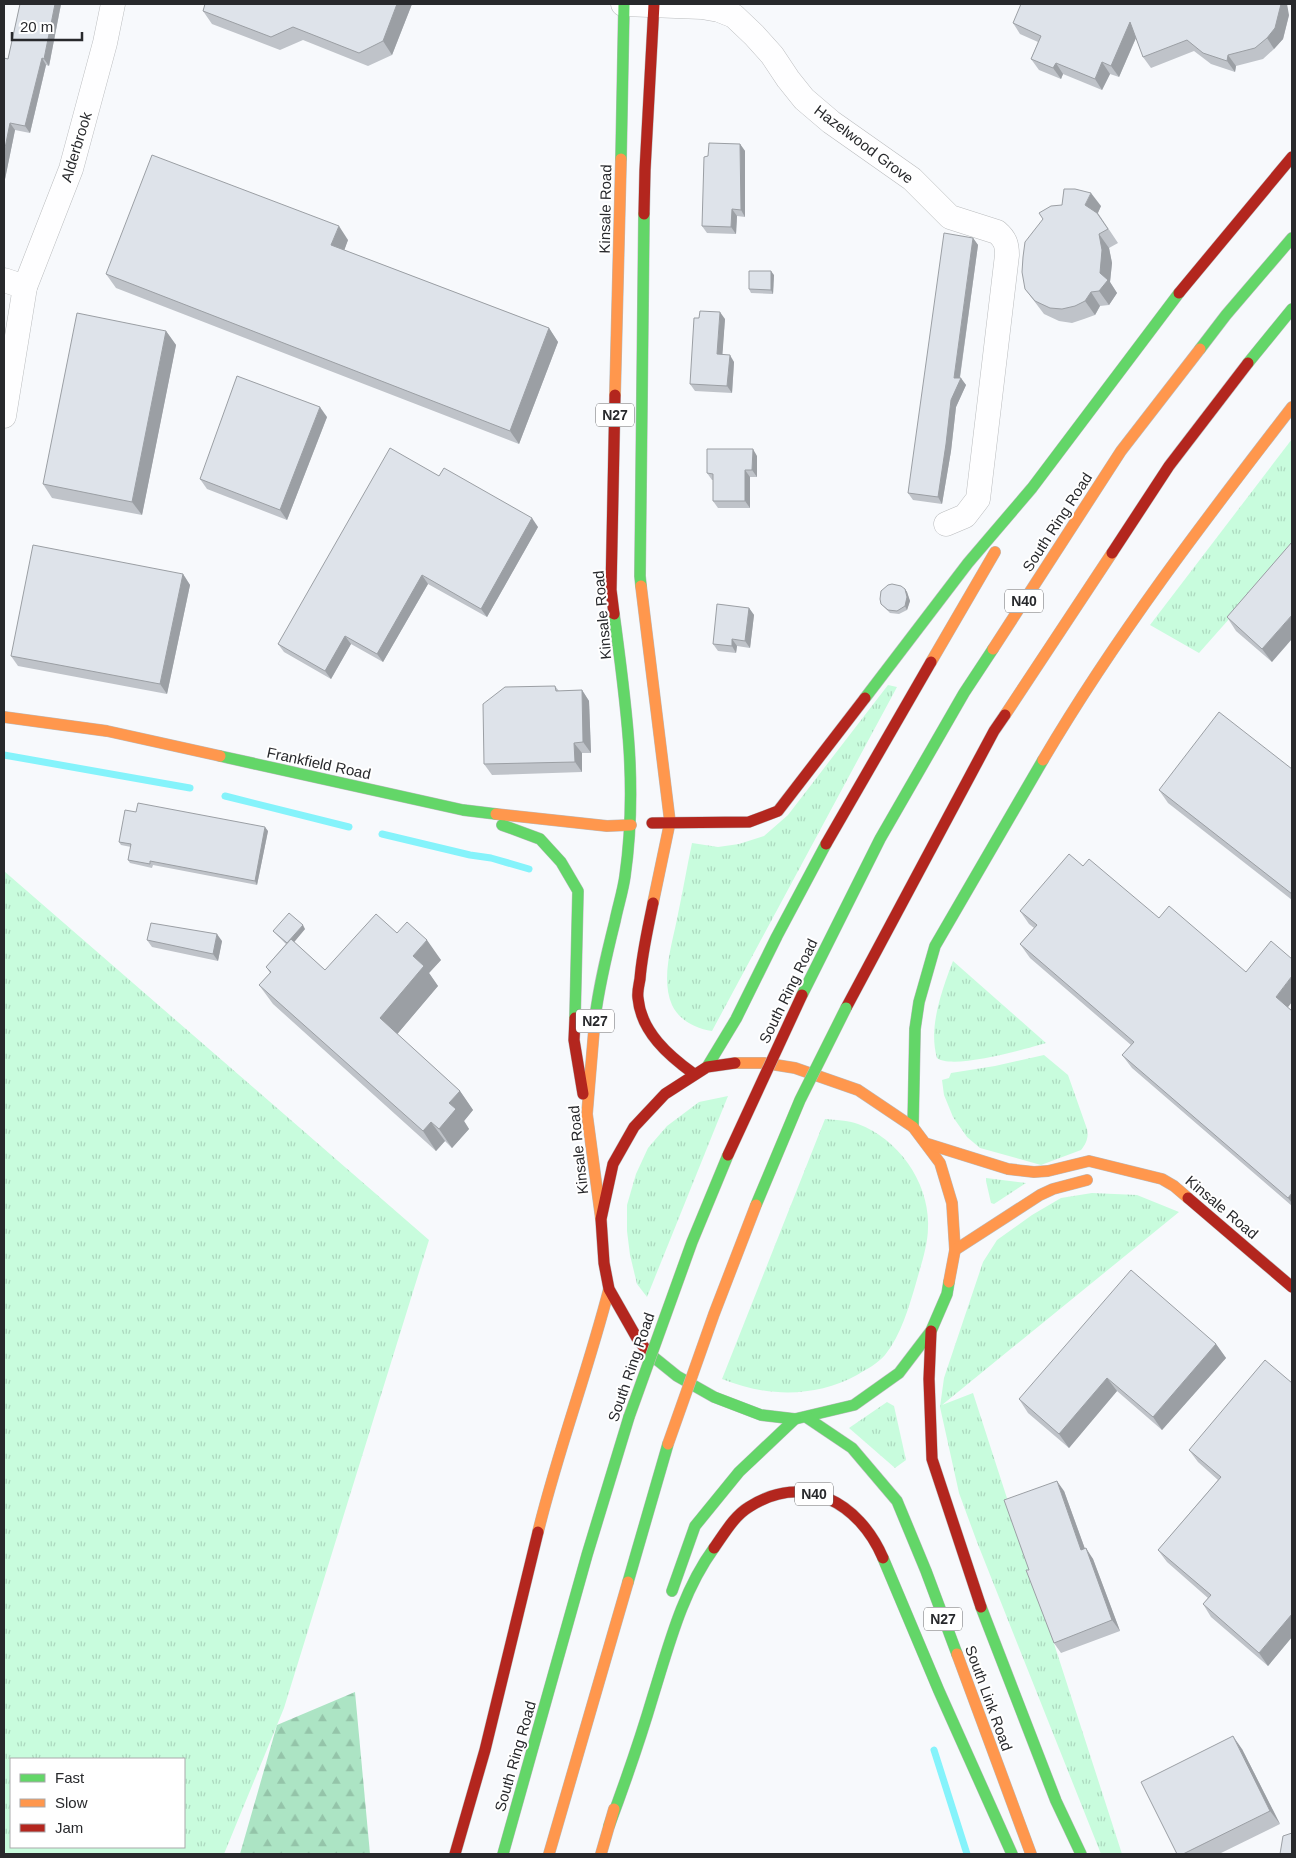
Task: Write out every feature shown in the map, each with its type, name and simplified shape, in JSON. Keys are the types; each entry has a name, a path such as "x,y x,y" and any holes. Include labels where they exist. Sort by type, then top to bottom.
{"main road":[{"name":"Kinsale Road","path":"601,1219 587,1114 591,1052 599,987 625,878 632,782 627,711 611,590 623,4"},
{"name":"N27","path":"654,5 645,170 640,576 670,822 665,855 642,953 638,999 646,1026 664,1051 694,1074"},
{"path":"707,1068 736,1019 777,936 838,822 1032,488 1177,295 1292,157"},
{"name":"South Ring Road","path":"503,1854 587,1555 630,1417 671,1299 714,1187 757,1089 802,995 880,839 964,693 991,651 1121,451 1226,314 1292,238"},
{"path":"549,1854 668,1444 701,1346 800,1099 846,1008 994,731 1169,466 1264,342 1292,309"},
{"path":"913,1126 915,1029 919,1002 935,946 990,847 1070,714 1149,596 1292,407"},
{"name":"Frankfield Road","path":"4,717 107,731 463,810 607,826 670,822 749,822 778,811 968,563 1032,488"},
{"path":"463,810 540,839 561,862 578,891 574,1040 587,1114"},
{"name":"N27","path":"735,1063 764,1063 795,1068 858,1090 913,1126 940,1162 952,1203 954,1250 947,1294 932,1330 899,1373 854,1405 800,1418 761,1415 714,1397 677,1376 653,1358 638,1340 609,1289 604,1263 601,1219 613,1164 634,1127 665,1094 694,1074 707,1068 735,1063"},
{"name":"Kinsale Road","path":"928,1144 1014,1170 1048,1171 1089,1161 1162,1179 1174,1186 1292,1287"},
{"path":"954,1250 1040,1195 1069,1184 1102,1178 1122,1170"},
{"path":"455,1854 485,1750 546,1501 595,1345 609,1289"},
{"name":"South Link Road","path":"932,1330 929,1379 932,1459 977,1596 1056,1801 1081,1854"},
{"path":"669,1601 695,1526 738,1472 800,1418"},
{"name":"South Link Road","path":"800,1418 852,1448 897,1501 926,1570 1031,1854"},
{"name":"N40","path":"609,1826 631,1768 677,1623 701,1566 721,1536 747,1508 769,1498 801,1492 821,1495 849,1511 864,1526 871,1537 1012,1854"},
{"path":"601,1854 658,1640"}],"street":[{"name":"Alderbrook","path":"4,416 15,284 71,169 105,42 113,4"},
{"name":"Hazelwood Grove","path":"623,4 702,7 719,10 734,16 754,34 772,55 804,99 831,122 912,179 950,216 997,232 1003,238 1007,254 978,499 965,516 946,524"}],"green space":[{"path":"1292,439 1292,548 1199,653 1150,625"},
{"path":"888,685 897,687 712,1031 689,1023 679,1015 672,1005 667,983 667,971 692,843 718,847 739,844 764,836 788,815"},
{"path":"4,871 429,1240 284,1708 224,1854 4,1854"},
{"path":"953,961 1046,1043 1007,1054 973,1060 958,1062 937,1058 934,1034 935,1021"},
{"path":"1044,1055 1068,1075 1088,1132 1083,1148 1041,1165 980,1148 967,1137 953,1117 944,1095 942,1080 949,1078 951,1073"},
{"path":"728,1096 647,1297 637,1284 630,1255 627,1231 627,1205 636,1174 648,1148 667,1126 699,1102"},
{"path":"825,1119 858,1124 887,1140 899,1152 918,1179 927,1211 927,1241 904,1320 896,1339 879,1361 841,1383 807,1391 773,1392 739,1385 722,1379"},
{"path":"986,1178 1026,1183 994,1204 991,1203"},
{"path":"1092,1193 1137,1195 1179,1212 942,1405 973,1393 1122,1854 1101,1854 959,1493 940,1407 944,1378 983,1262 997,1240 1032,1215 1061,1198"},
{"path":"887,1402 894,1406 906,1460 895,1468 849,1428"},
{"path":"355,1692 370,1854 240,1854 277,1725"}],"building":[{"path":"20,4 55,4 44,59 42,58 25,126 10,123 4,153 4,58 8,59"},
{"path":"205,4 397,4 383,41 359,53 293,27 271,37 203,11"},
{"path":"1021,4 1281,4 1275,28 1267,38 1255,48 1228,55 1227,61 1203,53 1187,40 1143,57 1130,22 1111,66 1102,62 1095,79 1056,63 1053,68 1031,59 1041,36 1013,23"},
{"path":"709,143 740,144 741,210 732,209 731,227 702,226 704,157 708,156"},
{"path":"152,155 339,226 331,245 549,328 510,431 106,274"},
{"path":"1064,189 1075,189 1091,193 1085,205 1097,213 1108,229 1099,234 1102,250 1100,273 1108,280 1099,291 1091,292 1085,301 1062,309 1050,308 1035,301 1025,289 1022,272 1025,242 1043,219 1039,213 1051,206 1062,205"},
{"path":"944,233 973,238 954,378 961,378 951,400 938,497 908,493"},
{"path":"749,271 771,271 771,290 749,289"},
{"path":"700,311 720,312 717,354 730,355 727,386 690,384 694,318 699,318"},
{"path":"77,313 166,331 132,502 43,484"},
{"path":"237,376 320,407 280,510 200,479"},
{"path":"390,448 439,476 444,468 532,518 481,609 422,575 377,654 345,636 325,671 278,644"},
{"path":"707,449 753,449 752,470 745,470 745,501 713,501 713,474 707,473"},
{"path":"1292,542 1292,615 1262,649 1227,617"},
{"path":"33,545 183,574 160,684 11,656"},
{"path":"892,584 905,589 907,597 905,606 897,611 888,610 881,604 880,599 881,591"},
{"path":"717,604 749,608 745,641 732,639 732,646 713,644"},
{"path":"555,686 556,691 582,690 583,742 574,743 575,762 484,764 483,704 505,687"},
{"path":"1219,712 1292,769 1292,894 1159,790"},
{"path":"138,803 265,827 255,881 150,861 150,864 128,860 131,844 119,842 125,810 136,812"},
{"path":"1069,854 1083,866 1089,859 1159,918 1169,906 1246,972 1271,941 1292,959 1292,976 1276,997 1292,1011 1292,1193 1288,1198 1122,1055 1134,1042 1020,944 1037,925 1020,911"},
{"path":"289,913 303,925 287,943 273,931"},
{"path":"376,914 397,933 407,922 427,940 413,956 424,966 380,1018 460,1091 449,1103 456,1109 439,1129 431,1122 423,1131 259,985 271,972 266,967 291,939 325,970"},
{"path":"151,923 217,934 213,954 147,940"},
{"path":"1131,1270 1216,1344 1153,1417 1107,1378 1059,1434 1019,1399"},
{"path":"1265,1360 1292,1383 1292,1614 1259,1653 1203,1604 1211,1595 1158,1550 1221,1477 1189,1450"},
{"path":"1057,1481 1081,1550 1086,1548 1112,1620 1054,1643 1026,1570 1029,1570 1004,1500"},
{"path":"1233,1736 1270,1811 1183,1854 1177,1854 1141,1782"},
{"path":"1292,1833 1292,1854 1280,1854 1283,1836"}],"waterway":[{"path":"4,755 190,788"},
{"path":"225,796 349,827"},
{"path":"382,834 470,855 491,858 529,869"},
{"path":"934,1750 967,1854"}],"traffic: fast":[{"path":"621,159 624,4"},
{"path":"641,586 644,214"},
{"path":"1200,349 1226,315 1292,238"},
{"path":"865,698 968,563 1032,488 1179,293"},
{"path":"1248,363 1292,309"},
{"path":"595,1018 624,882 629,842 629,745 614,614"},
{"path":"802,995 880,839 964,693 993,649"},
{"path":"220,756 463,810 496,814"},
{"path":"913,1127 915,1029 919,1002 935,946 1043,760"},
{"path":"502,825 540,839 561,862 578,891 575,1018"},
{"path":"707,1067 736,1019 826,844"},
{"path":"756,1205 800,1100 846,1008"},
{"path":"629,1417 692,1242 728,1155"},
{"path":"651,1355 677,1376 714,1397 761,1415 795,1419 854,1405 899,1373 931,1331 947,1294 949,1282"},
{"path":"503,1854 587,1555 629,1417"},
{"path":"806,1417 852,1448 897,1501 957,1654"},
{"path":"672,1591 695,1526 739,1472 795,1419"},
{"path":"628,1582 668,1444"},
{"path":"609,1826 627,1778 678,1619 693,1583 714,1548"},
{"path":"883,1558 939,1691 1012,1854"},
{"path":"981,1607 1056,1801 1081,1854"}],"traffic: slow":[{"path":"615,395 621,159"},
{"path":"993,649 1121,451 1200,349"},
{"path":"1043,760 1100,669 1162,580 1292,407"},
{"path":"931,662 995,552"},
{"path":"1005,715 1112,553"},
{"path":"641,586 670,822 653,903"},
{"path":"4,717 107,731 220,756"},
{"path":"496,814 607,826 631,825"},
{"path":"595,1018 587,1114 601,1219"},
{"path":"735,1063 764,1063 795,1068 858,1090 913,1127 940,1163 952,1203 955,1250 949,1282"},
{"path":"928,1144 1008,1169 1034,1172 1048,1171 1089,1161 1162,1179 1188,1198"},
{"path":"955,1250 1040,1195 1053,1189 1087,1180"},
{"path":"668,1444 714,1314 756,1205"},
{"path":"538,1532 609,1289"},
{"path":"549,1854 628,1582"},
{"path":"957,1654 1031,1854"},
{"path":"601,1854 614,1809"}],"traffic: jam":[{"path":"644,214 654,4"},
{"path":"1179,293 1292,157"},
{"path":"1112,553 1169,466 1248,363"},
{"path":"614,614 611,590 615,395"},
{"path":"826,844 931,662"},
{"path":"652,823 749,822 778,811 865,698"},
{"path":"846,1008 994,731 1005,715"},
{"path":"653,903 638,991 640,1010 644,1022 658,1042 694,1074"},
{"path":"728,1155 802,995"},
{"path":"575,1018 574,1040 583,1094"},
{"path":"651,1355 638,1340 609,1289 604,1263 601,1219 613,1164 634,1127 665,1094 707,1067 735,1063"},
{"path":"1188,1198 1292,1287"},
{"path":"931,1331 929,1379 932,1459 981,1607"},
{"path":"714,1548 734,1520 749,1507 770,1497 790,1492 809,1493 828,1498 845,1508 860,1521 873,1538 883,1558"},
{"path":"455,1854 485,1750 538,1532"}]}
